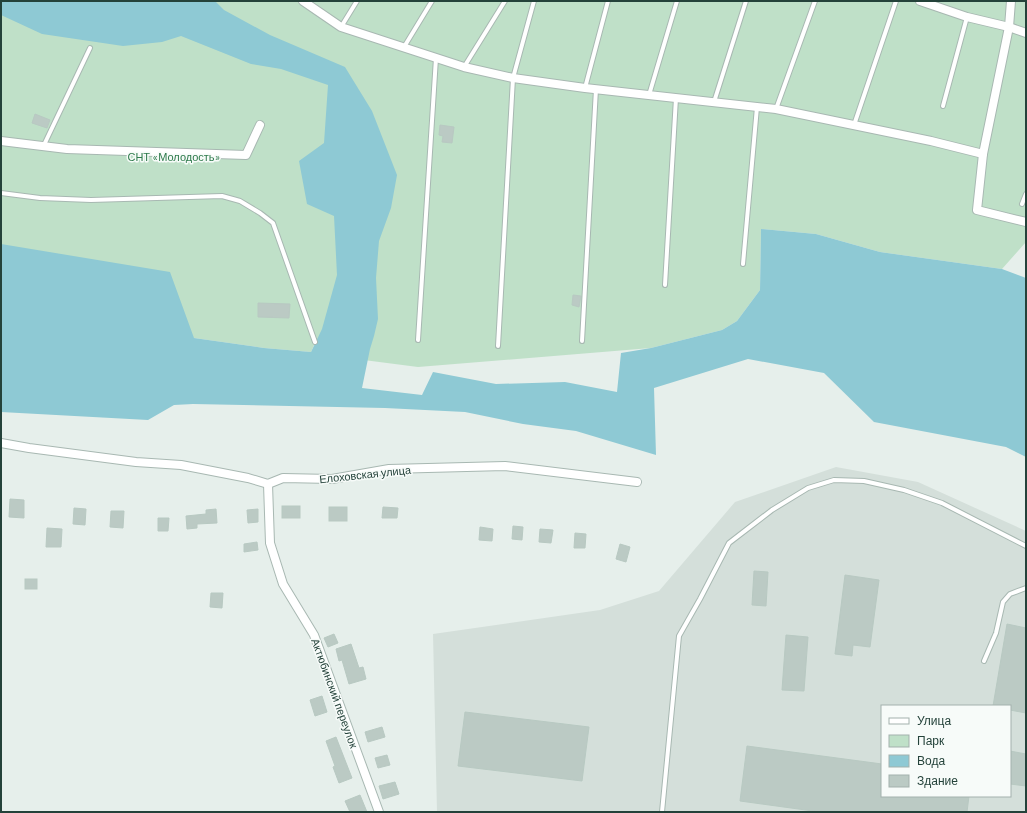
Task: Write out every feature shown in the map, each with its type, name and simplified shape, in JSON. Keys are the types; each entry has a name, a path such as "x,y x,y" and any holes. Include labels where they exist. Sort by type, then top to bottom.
{"street":[{"path":"303,1 340,27 464,67 513,78 585,88 776,109 931,141 983,154"},
{"path":"920,1 967,17 1009,27 1026,33"},
{"path":"1011,1 1009,27 983,154 977,210 1026,222"},
{"path":"1,141 43,147 246,156 260,125"},
{"path":"1,443 136,462 181,465 248,478 268,484"},
{"name":"Елоховская улица","path":"268,484 283,478 332,479 389,469 505,466 637,482"},
{"name":"Актюбинский переулок","path":"268,484 270,543 283,584 314,635 379,812"}],"lane":[{"path":"340,27 357,1"},
{"path":"404,48 432,1"},
{"path":"464,67 505,1"},
{"path":"498,346 513,78 534,1"},
{"path":"585,88 608,1"},
{"path":"649,95 677,1"},
{"path":"714,102 746,1"},
{"path":"776,109 815,1"},
{"path":"854,125 896,1"},
{"path":"943,106 967,17"},
{"path":"43,147 90,48"},
{"path":"418,340 436,58"},
{"path":"582,340 596,89"},
{"path":"665,285 676,98"},
{"path":"743,264 757,107"},
{"path":"1,193 40,198 91,200 222,196 240,201 273,223 315,342"},
{"path":"1022,204 1026,194"},
{"path":"662,812 679,636 729,543 772,510 808,488 834,480 864,481 904,490 942,503 1026,546"},
{"path":"984,661 996,633 1003,602 1010,594 1026,588"}],"shaded area":[{"path":"836,467 918,482 1026,531 1026,812 437,812 433,634 600,610 659,591 735,502"}],"green space":[{"name":"СНТ «Молодость»","path":"1,1 1026,1 1026,242 1002,269 880,252 816,234 761,229 760,290 737,321 722,330 651,348 418,367 356,359 315,343 311,352 264,348 194,338 1,259"}],"water":[{"path":"1,1 215,1 224,10 270,35 345,67 372,111 397,175 391,208 379,241 376,278 378,319 362,388 422,395 433,372 496,384 565,382 617,392 621,353 651,348 722,330 737,321 760,290 761,229 816,234 880,252 1002,269 1026,278 1026,457 1006,447 874,422 824,373 748,359 654,388 656,455 576,431 523,424 465,412 385,408 193,404 174,405 148,420 1,412 1,244 170,272 194,338 264,348 311,352 322,329 337,275 334,216 307,204 299,161 324,143 328,85 281,69 251,64 181,36 162,42 123,46 42,34 1,15"}],"building":[{"path":"35,114 50,120 47,128 32,123"},
{"path":"440,125 454,127 452,143 442,142 443,136 439,135"},
{"path":"573,295 581,296 579,307 572,305"},
{"path":"258,303 290,304 289,318 258,317"},
{"path":"10,499 24,500 24,518 9,517"},
{"path":"282,506 300,506 300,518 282,518"},
{"path":"329,507 347,507 347,521 329,521"},
{"path":"383,507 398,508 397,518 382,518"},
{"path":"74,508 86,509 85,525 73,524"},
{"path":"216,509 217,523 197,524 197,528 187,529 186,516 206,514 206,510"},
{"path":"258,509 258,522 248,523 247,510"},
{"path":"111,511 124,511 123,528 110,527"},
{"path":"158,518 169,518 168,531 158,531"},
{"path":"513,526 523,527 522,540 512,539"},
{"path":"480,527 493,529 492,541 479,540"},
{"path":"47,528 62,529 61,547 46,547"},
{"path":"540,529 553,530 551,543 539,542"},
{"path":"575,533 586,534 585,548 574,548"},
{"path":"257,542 258,550 244,552 244,544"},
{"path":"620,544 630,547 626,562 616,559"},
{"path":"754,571 768,572 766,606 752,605"},
{"path":"845,575 879,580 870,647 853,645 852,656 835,654"},
{"path":"25,579 37,579 37,589 25,589"},
{"path":"211,593 223,593 222,608 210,607"},
{"path":"1007,624 1026,628 1026,713 1011,710 1011,705 993,705"},
{"path":"334,634 338,643 328,647 324,638"},
{"path":"786,635 808,637 804,691 782,690"},
{"path":"351,644 359,668 363,667 366,679 349,684 342,660 339,661 336,649"},
{"path":"322,696 327,712 315,716 310,700"},
{"path":"465,712 589,727 582,781 458,766"},
{"path":"382,727 385,737 368,742 365,732"},
{"path":"336,737 352,778 339,783 333,767 335,766 326,741"},
{"path":"747,746 881,764 881,797 969,797 967,812 820,812 740,801"},
{"path":"1011,751 1026,754 1026,786 1011,784"},
{"path":"387,755 390,765 378,768 375,758"},
{"path":"395,782 399,794 383,799 379,786"},
{"path":"360,795 367,812 350,812 345,801"}]}
